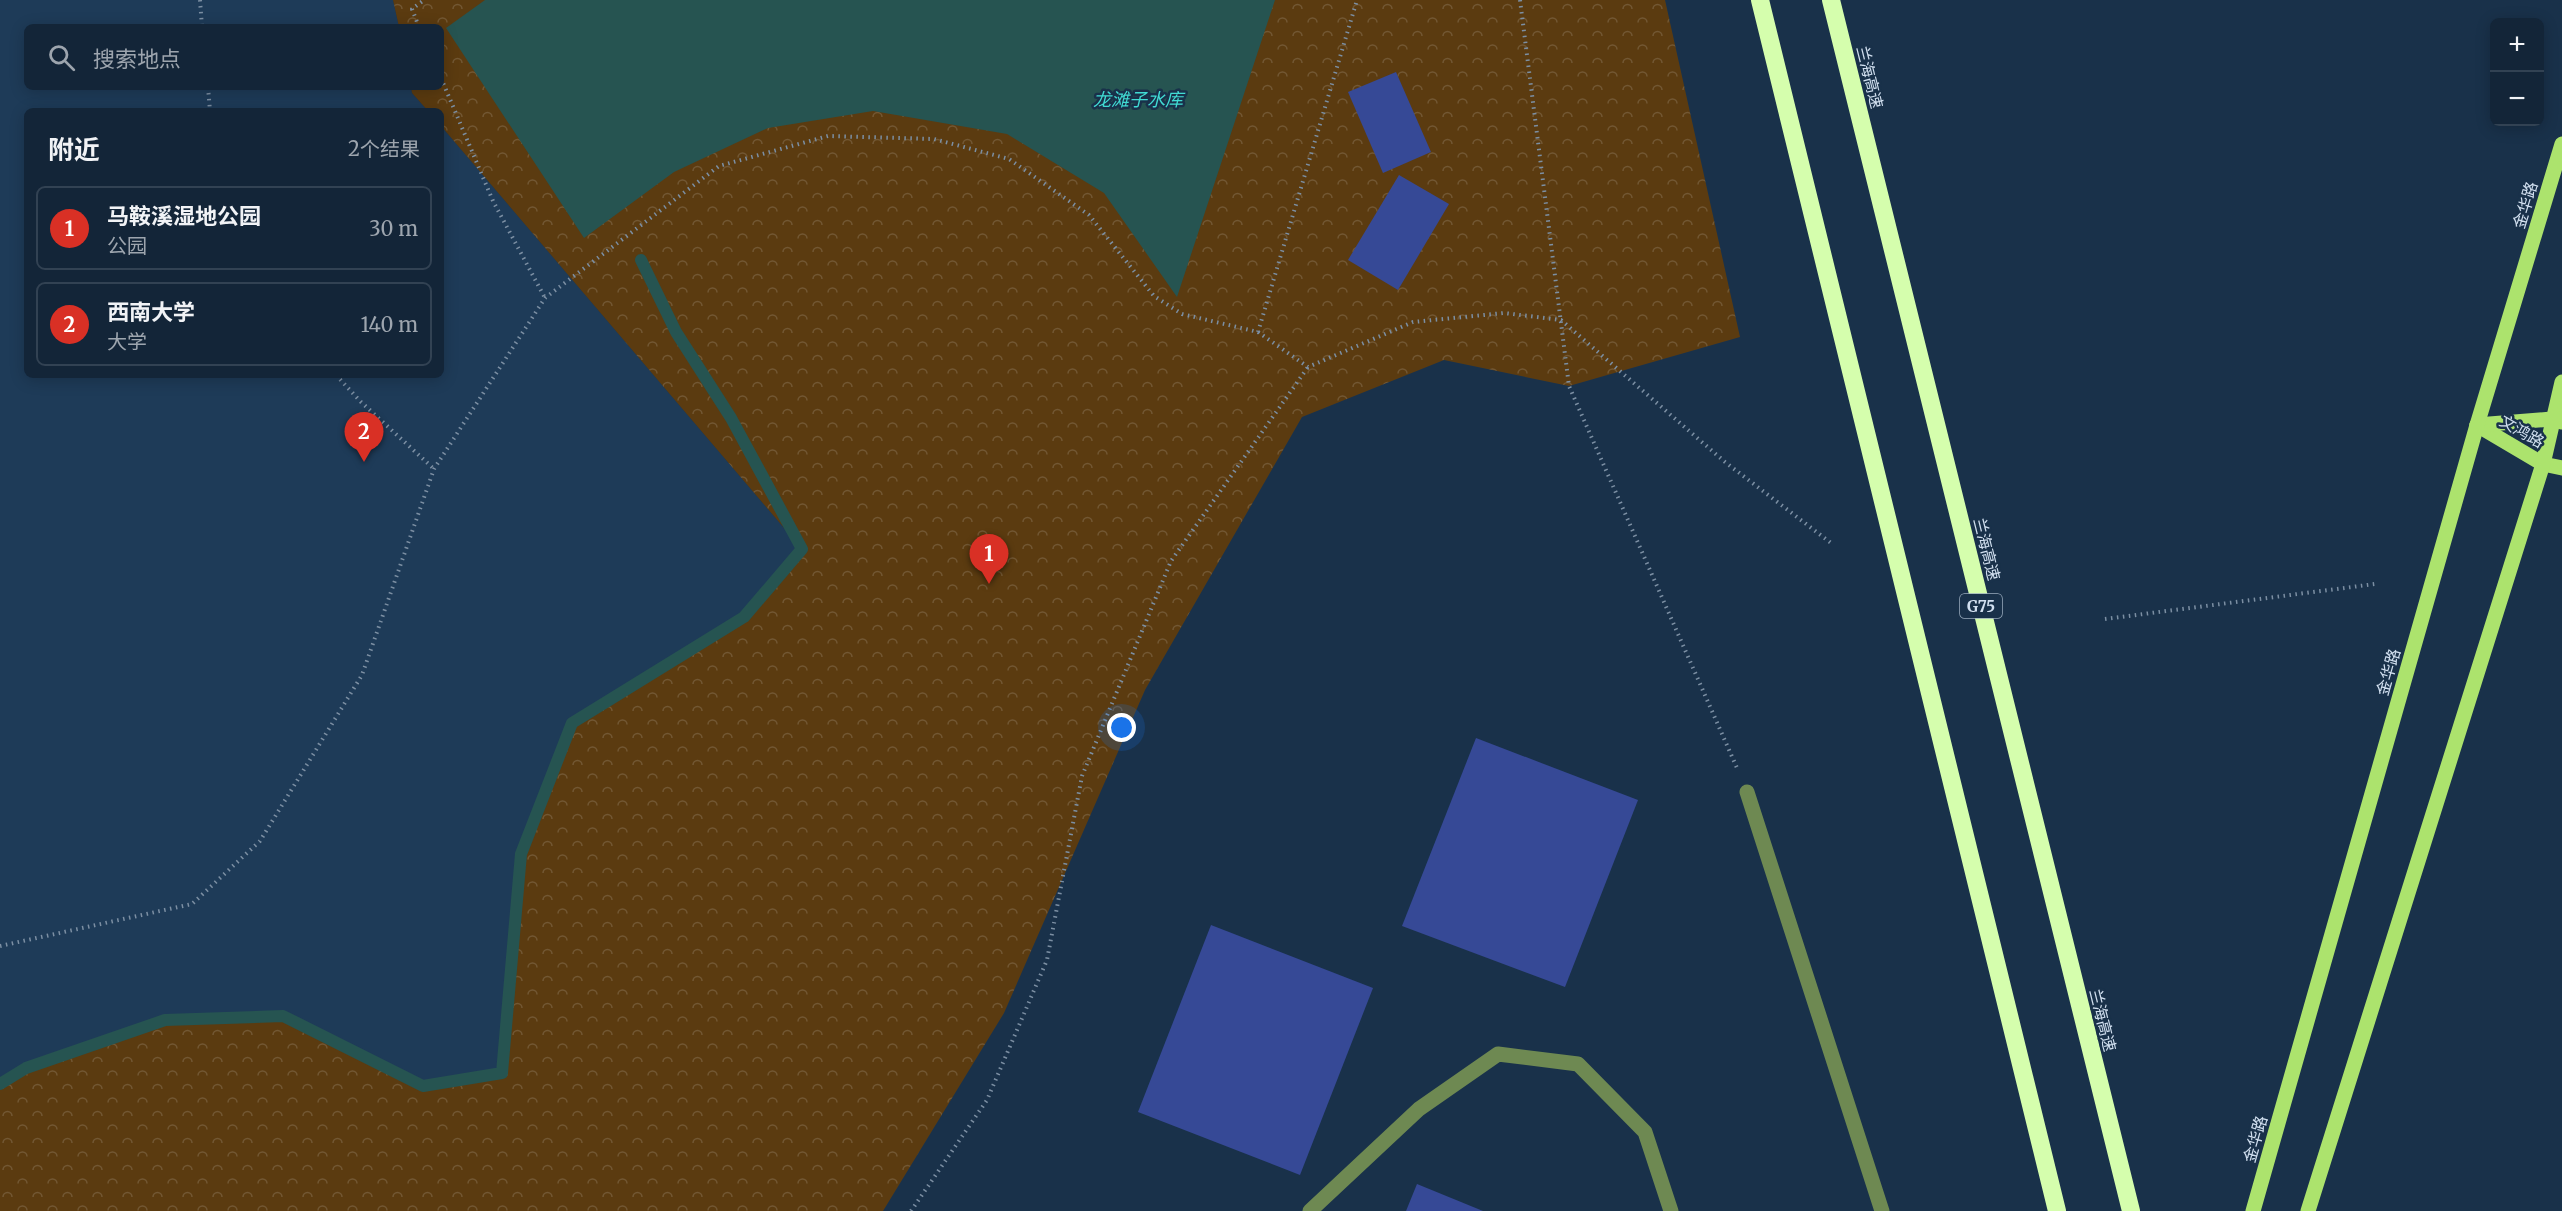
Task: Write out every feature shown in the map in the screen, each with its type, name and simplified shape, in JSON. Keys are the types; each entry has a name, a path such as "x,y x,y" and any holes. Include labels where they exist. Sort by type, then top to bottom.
{"highway":[{"path":"1760,0 2057,1211"},
{"name":"兰海高速","path":"1831,0 2131,1211"}],"main road":[{"name":"金华路","path":"2253,1211 2477,425 2562,144"},
{"path":"2308,1211 2557,420 2562,382"},
{"name":"文鸿路","path":"2477,425 2557,420"},
{"name":"文鸿路","path":"2477,425 2543,464 2562,468"}],"lane":[{"path":"1747,792 1882,1211"},
{"path":"1310,1211 1419,1110 1498,1053 1578,1064 1645,1132 1671,1211"}],"path":[{"path":"200,0 202,24"},
{"path":"418,24 412,9 424,0"},
{"path":"1258,332 1358,0"},
{"path":"1520,0 1569,386 1747,792"},
{"path":"444,85 493,201 545,298"},
{"path":"208,90 210,108"},
{"path":"0,946 192,904 260,841 362,675 434,469 545,298 719,166 828,136 934,139 1009,159 1089,215 1155,296 1182,314 1258,332 1308,367"},
{"path":"911,1211 987,1100 1047,960 1082,776 1171,561 1308,367 1413,322 1504,313 1561,320 1725,462 1832,543"},
{"path":"339,378 361,402 434,469"},
{"path":"2105,619 2375,584"}],"shaded area":[{"path":"0,0 393,0 398,24 24,24 24,90 412,90 425,108 24,108 24,378 444,378 444,130 802,549 744,617 572,723 521,854 502,1073 423,1086 283,1016 165,1020 26,1068 0,1084"}],"green space":[{"path":"393,0 1665,0 1740,337 1569,386 1444,360 1302,417 1145,690 1004,1013 883,1211 0,1211 0,1084 26,1068 165,1020 283,1016 423,1086 502,1073 521,854 572,723 744,617 802,549 444,130 444,108 425,108 412,93 412,90 444,90 444,24 398,24"}],"water":[{"name":"龙滩子水库","path":"485,0 1275,0 1177,297 1104,193 1007,134 873,111 768,128 674,172 584,238 446,28"}],"building":[{"path":"1396,72 1431,152 1383,173 1348,92"},
{"path":"1399,175 1449,204 1398,290 1348,260"},
{"path":"1476,738 1638,800 1565,987 1402,926"},
{"path":"1211,925 1373,988 1300,1175 1138,1112"},
{"path":"1417,1184 1483,1211 1406,1211"}],"waterway":[{"path":"0,1084 26,1068 165,1020 283,1016 423,1086 502,1073 521,854 572,723 744,617 802,549 731,418 676,332 641,260"}],"place":[{"name":"西南大学","path":"364,462"},
{"name":"马鞍溪湿地公园","path":"989,584"}]}
